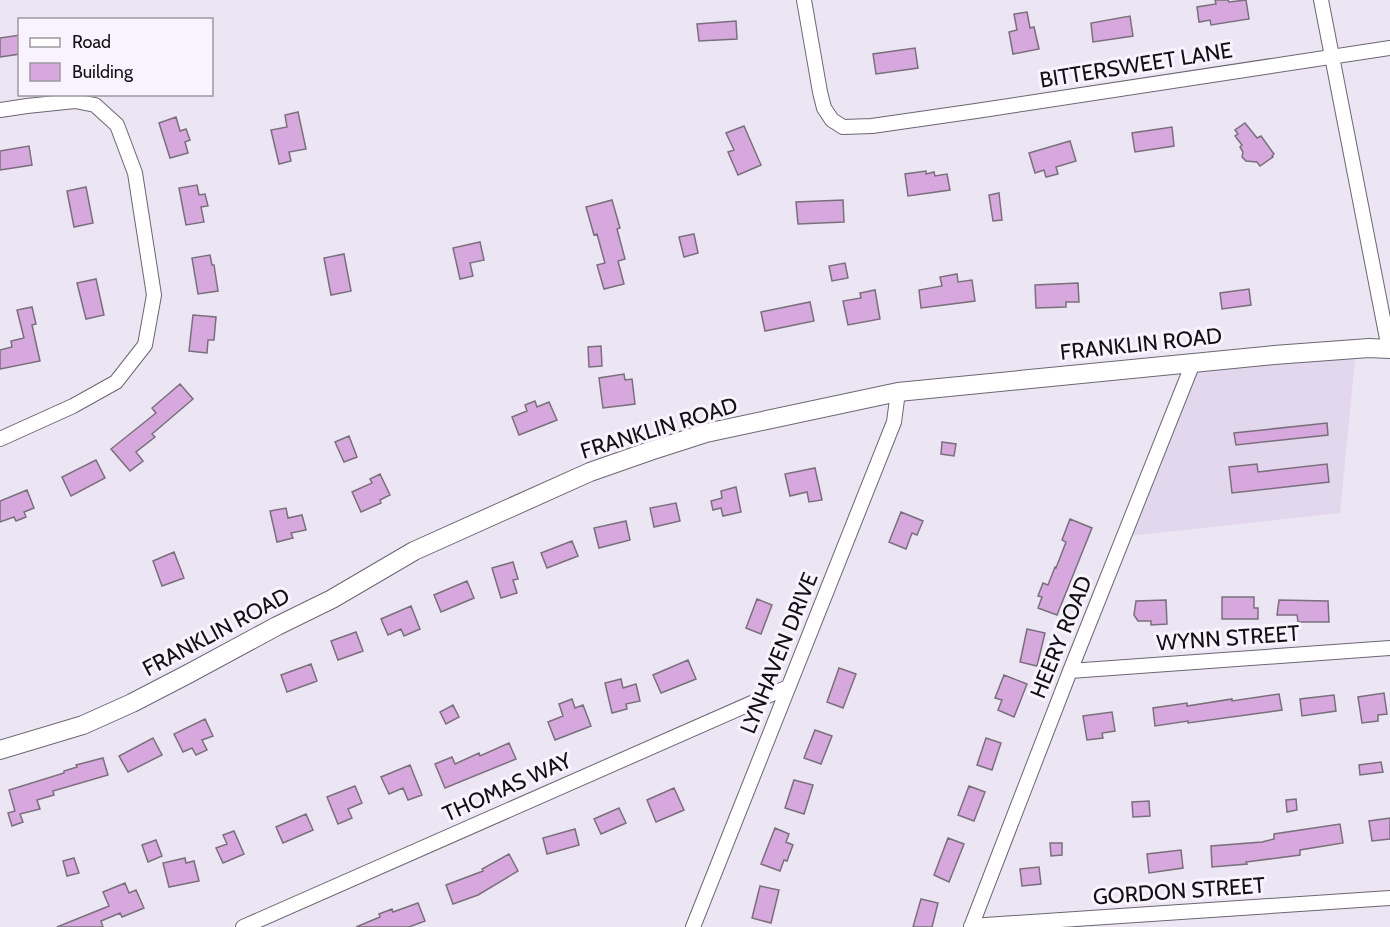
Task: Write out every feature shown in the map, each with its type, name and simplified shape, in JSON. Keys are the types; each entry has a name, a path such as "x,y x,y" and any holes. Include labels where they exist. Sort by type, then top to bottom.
{"main road":[{"name":"FRANKLIN ROAD","path":"0,750 83,725 132,703 276,626 332,599 414,550 590,472 706,433 898,392 1274,354 1370,348 1390,349"}],"street":[{"name":"BITTERSWEET LANE","path":"804,0 824,108 832,120 843,127 889,123 1390,48"},
{"path":"1321,0 1390,349"},
{"path":"0,110 75,101 95,105 117,125 135,173 154,295 145,345 116,382 73,406 0,439"},
{"name":"HEERY ROAD","path":"971,927 1193,363"},
{"name":"LYNHAVEN DRIVE","path":"693,927 894,422 898,392"},
{"name":"WYNN STREET","path":"1070,671 1390,648"},
{"name":"THOMAS WAY","path":"243,927 788,687"},
{"name":"GORDON STREET","path":"971,927 1390,898"}],"shaded area":[{"path":"1356,349 1340,513 1128,536 1191,360"}],"building":[{"path":"1215,0 1228,0 1229,2 1246,0 1249,19 1211,25 1210,20 1199,22 1197,7 1216,4"},
{"path":"1027,12 1030,28 1034,27 1039,49 1013,54 1009,32 1017,30 1014,14"},
{"path":"1130,16 1133,36 1093,42 1091,23"},
{"path":"736,21 737,39 699,41 697,24"},
{"path":"18,35 18,54 0,57 0,38"},
{"path":"915,48 918,68 876,74 873,54"},
{"path":"298,112 306,149 289,152 291,161 279,164 271,130 287,127 285,115"},
{"path":"176,117 180,131 186,129 190,140 185,142 188,153 170,158 159,123"},
{"path":"1245,123 1257,138 1261,136 1274,154 1260,166 1257,162 1246,161 1242,157 1243,152 1240,147 1242,145 1235,136 1238,134 1235,130"},
{"path":"744,126 761,165 738,175 728,152 734,150 726,133"},
{"path":"1172,127 1174,146 1135,152 1132,133"},
{"path":"1070,141 1076,161 1056,167 1058,174 1046,177 1044,170 1035,173 1029,153"},
{"path":"29,146 32,165 0,170 0,151"},
{"path":"926,171 926,174 934,172 935,176 947,174 950,190 908,196 905,174"},
{"path":"197,185 199,195 205,194 208,206 201,207 204,222 186,225 179,188"},
{"path":"86,187 93,223 74,227 67,191"},
{"path":"999,193 1002,220 993,221 989,195"},
{"path":"612,200 625,259 618,261 624,284 604,289 597,265 605,263 586,207"},
{"path":"843,200 844,222 798,224 796,202"},
{"path":"694,234 698,253 684,257 679,237"},
{"path":"480,242 484,260 470,263 473,276 460,279 453,248"},
{"path":"344,254 351,291 331,295 324,258"},
{"path":"210,255 218,291 198,294 192,258"},
{"path":"845,263 848,278 832,281 829,266"},
{"path":"957,274 958,282 972,280 975,301 921,308 919,290 942,286 940,277"},
{"path":"96,279 104,315 86,319 77,283"},
{"path":"1078,283 1079,302 1066,302 1066,307 1036,308 1035,285"},
{"path":"1249,289 1251,305 1222,309 1220,293"},
{"path":"875,290 880,319 848,325 843,301 861,298 860,293"},
{"path":"810,302 814,321 765,331 761,312"},
{"path":"32,307 36,324 32,325 40,361 0,369 0,350 12,347 11,341 24,338 17,310"},
{"path":"193,315 216,317 214,340 208,340 207,353 189,351"},
{"path":"601,346 602,366 589,367 588,347"},
{"path":"624,374 625,380 632,379 635,404 603,408 599,378"},
{"path":"180,384 193,399 152,434 155,437 136,452 143,461 130,471 111,449 156,413 152,408"},
{"path":"535,401 537,407 549,402 557,420 519,435 512,417 527,411 525,405"},
{"path":"1327,423 1328,435 1236,445 1234,433"},
{"path":"349,436 357,457 344,462 335,442"},
{"path":"942,442 956,444 954,456 941,454"},
{"path":"96,460 105,478 71,496 62,477"},
{"path":"1257,464 1258,472 1327,464 1329,482 1232,493 1229,467"},
{"path":"815,468 822,500 809,502 807,492 790,496 785,474"},
{"path":"380,474 390,495 380,500 381,503 361,512 352,492 372,483 370,479"},
{"path":"736,487 741,512 723,516 721,508 713,510 711,501 722,498 721,491"},
{"path":"27,490 34,508 24,512 26,517 16,521 14,517 0,522 0,501"},
{"path":"676,503 680,521 654,527 650,508"},
{"path":"286,508 288,518 302,515 306,530 291,533 293,538 277,542 270,511"},
{"path":"901,512 923,521 917,535 912,533 906,549 889,542"},
{"path":"1070,519 1092,528 1057,615 1038,608 1042,597 1038,596 1043,583 1048,585 1056,568 1066,542 1062,540"},
{"path":"626,521 630,540 599,548 594,528"},
{"path":"572,541 578,556 547,568 541,553"},
{"path":"174,552 184,578 162,586 153,561"},
{"path":"513,562 518,579 513,580 517,593 501,598 492,568"},
{"path":"467,581 474,598 441,612 434,595"},
{"path":"1222,597 1254,597 1254,608 1258,608 1258,619 1222,619"},
{"path":"757,599 772,605 761,634 746,628"},
{"path":"1166,600 1167,624 1151,625 1151,621 1138,621 1134,615 1136,601"},
{"path":"1279,600 1328,601 1329,622 1298,622 1297,615 1277,615"},
{"path":"411,606 420,629 404,636 401,629 388,635 381,619"},
{"path":"1027,629 1045,633 1037,666 1020,662"},
{"path":"356,632 363,651 338,660 331,641"},
{"path":"688,660 696,679 661,693 653,675"},
{"path":"311,664 317,681 287,692 281,675"},
{"path":"839,668 856,674 843,708 827,702"},
{"path":"1004,675 1027,684 1014,717 998,710 1002,700 995,698"},
{"path":"621,679 623,688 636,684 640,701 626,704 627,709 612,713 605,683"},
{"path":"1384,693 1387,714 1378,715 1378,721 1362,723 1358,697"},
{"path":"1279,694 1282,710 1155,726 1153,708"},
{"path":"1334,695 1336,711 1302,716 1300,699"},
{"path":"572,699 575,708 583,705 591,726 555,740 548,722 563,716 559,704"},
{"path":"453,705 459,717 446,724 440,712"},
{"path":"1112,712 1115,731 1102,733 1103,738 1087,740 1083,716"},
{"path":"205,719 213,736 202,740 207,750 196,755 192,748 183,752 174,734"},
{"path":"815,730 832,736 821,764 804,758"},
{"path":"153,738 162,755 128,772 119,756"},
{"path":"986,738 1001,743 992,770 977,765"},
{"path":"509,743 516,759 445,788 435,764 452,757 455,764"},
{"path":"103,758 108,775 53,791 54,795 37,800 40,809 20,814 23,822 12,826 8,813 15,811 9,790 64,773 64,771 77,767 76,765"},
{"path":"1381,762 1383,772 1360,775 1359,765"},
{"path":"410,765 422,795 408,800 403,788 389,794 381,777"},
{"path":"794,780 813,785 804,814 785,808"},
{"path":"355,786 362,803 348,809 352,818 338,824 327,797"},
{"path":"969,786 985,792 974,821 958,815"},
{"path":"674,788 684,810 656,822 647,800"},
{"path":"1296,799 1297,810 1287,812 1286,800"},
{"path":"1149,801 1150,816 1133,817 1132,802"},
{"path":"619,808 626,823 601,834 594,819"},
{"path":"306,814 313,830 283,843 276,827"},
{"path":"1390,818 1390,839 1372,841 1369,821"},
{"path":"1340,824 1343,843 1300,850 1300,855 1212,867 1211,846 1262,842 1274,839 1274,834"},
{"path":"775,828 789,834 786,842 793,845 780,871 761,864"},
{"path":"575,829 579,845 547,854 543,838"},
{"path":"234,831 244,854 223,863 216,848 227,844 223,835"},
{"path":"948,838 964,844 949,882 934,875"},
{"path":"156,840 162,856 148,862 142,845"},
{"path":"1050,843 1062,843 1062,855 1051,856"},
{"path":"1181,850 1183,868 1149,873 1147,854"},
{"path":"509,854 518,871 478,895 453,904 446,885 483,871 482,869"},
{"path":"74,858 79,873 67,876 63,861"},
{"path":"185,858 186,863 194,861 199,881 169,887 163,863"},
{"path":"1039,867 1041,884 1022,886 1020,869"},
{"path":"125,883 129,893 136,890 144,908 122,917 120,913 101,921 103,927 57,927 109,906 103,892"},
{"path":"760,886 779,890 771,923 752,918"},
{"path":"921,899 938,903 932,927 913,927"},
{"path":"418,903 425,921 409,927 356,927 380,917 379,914 392,909 393,912"}]}
